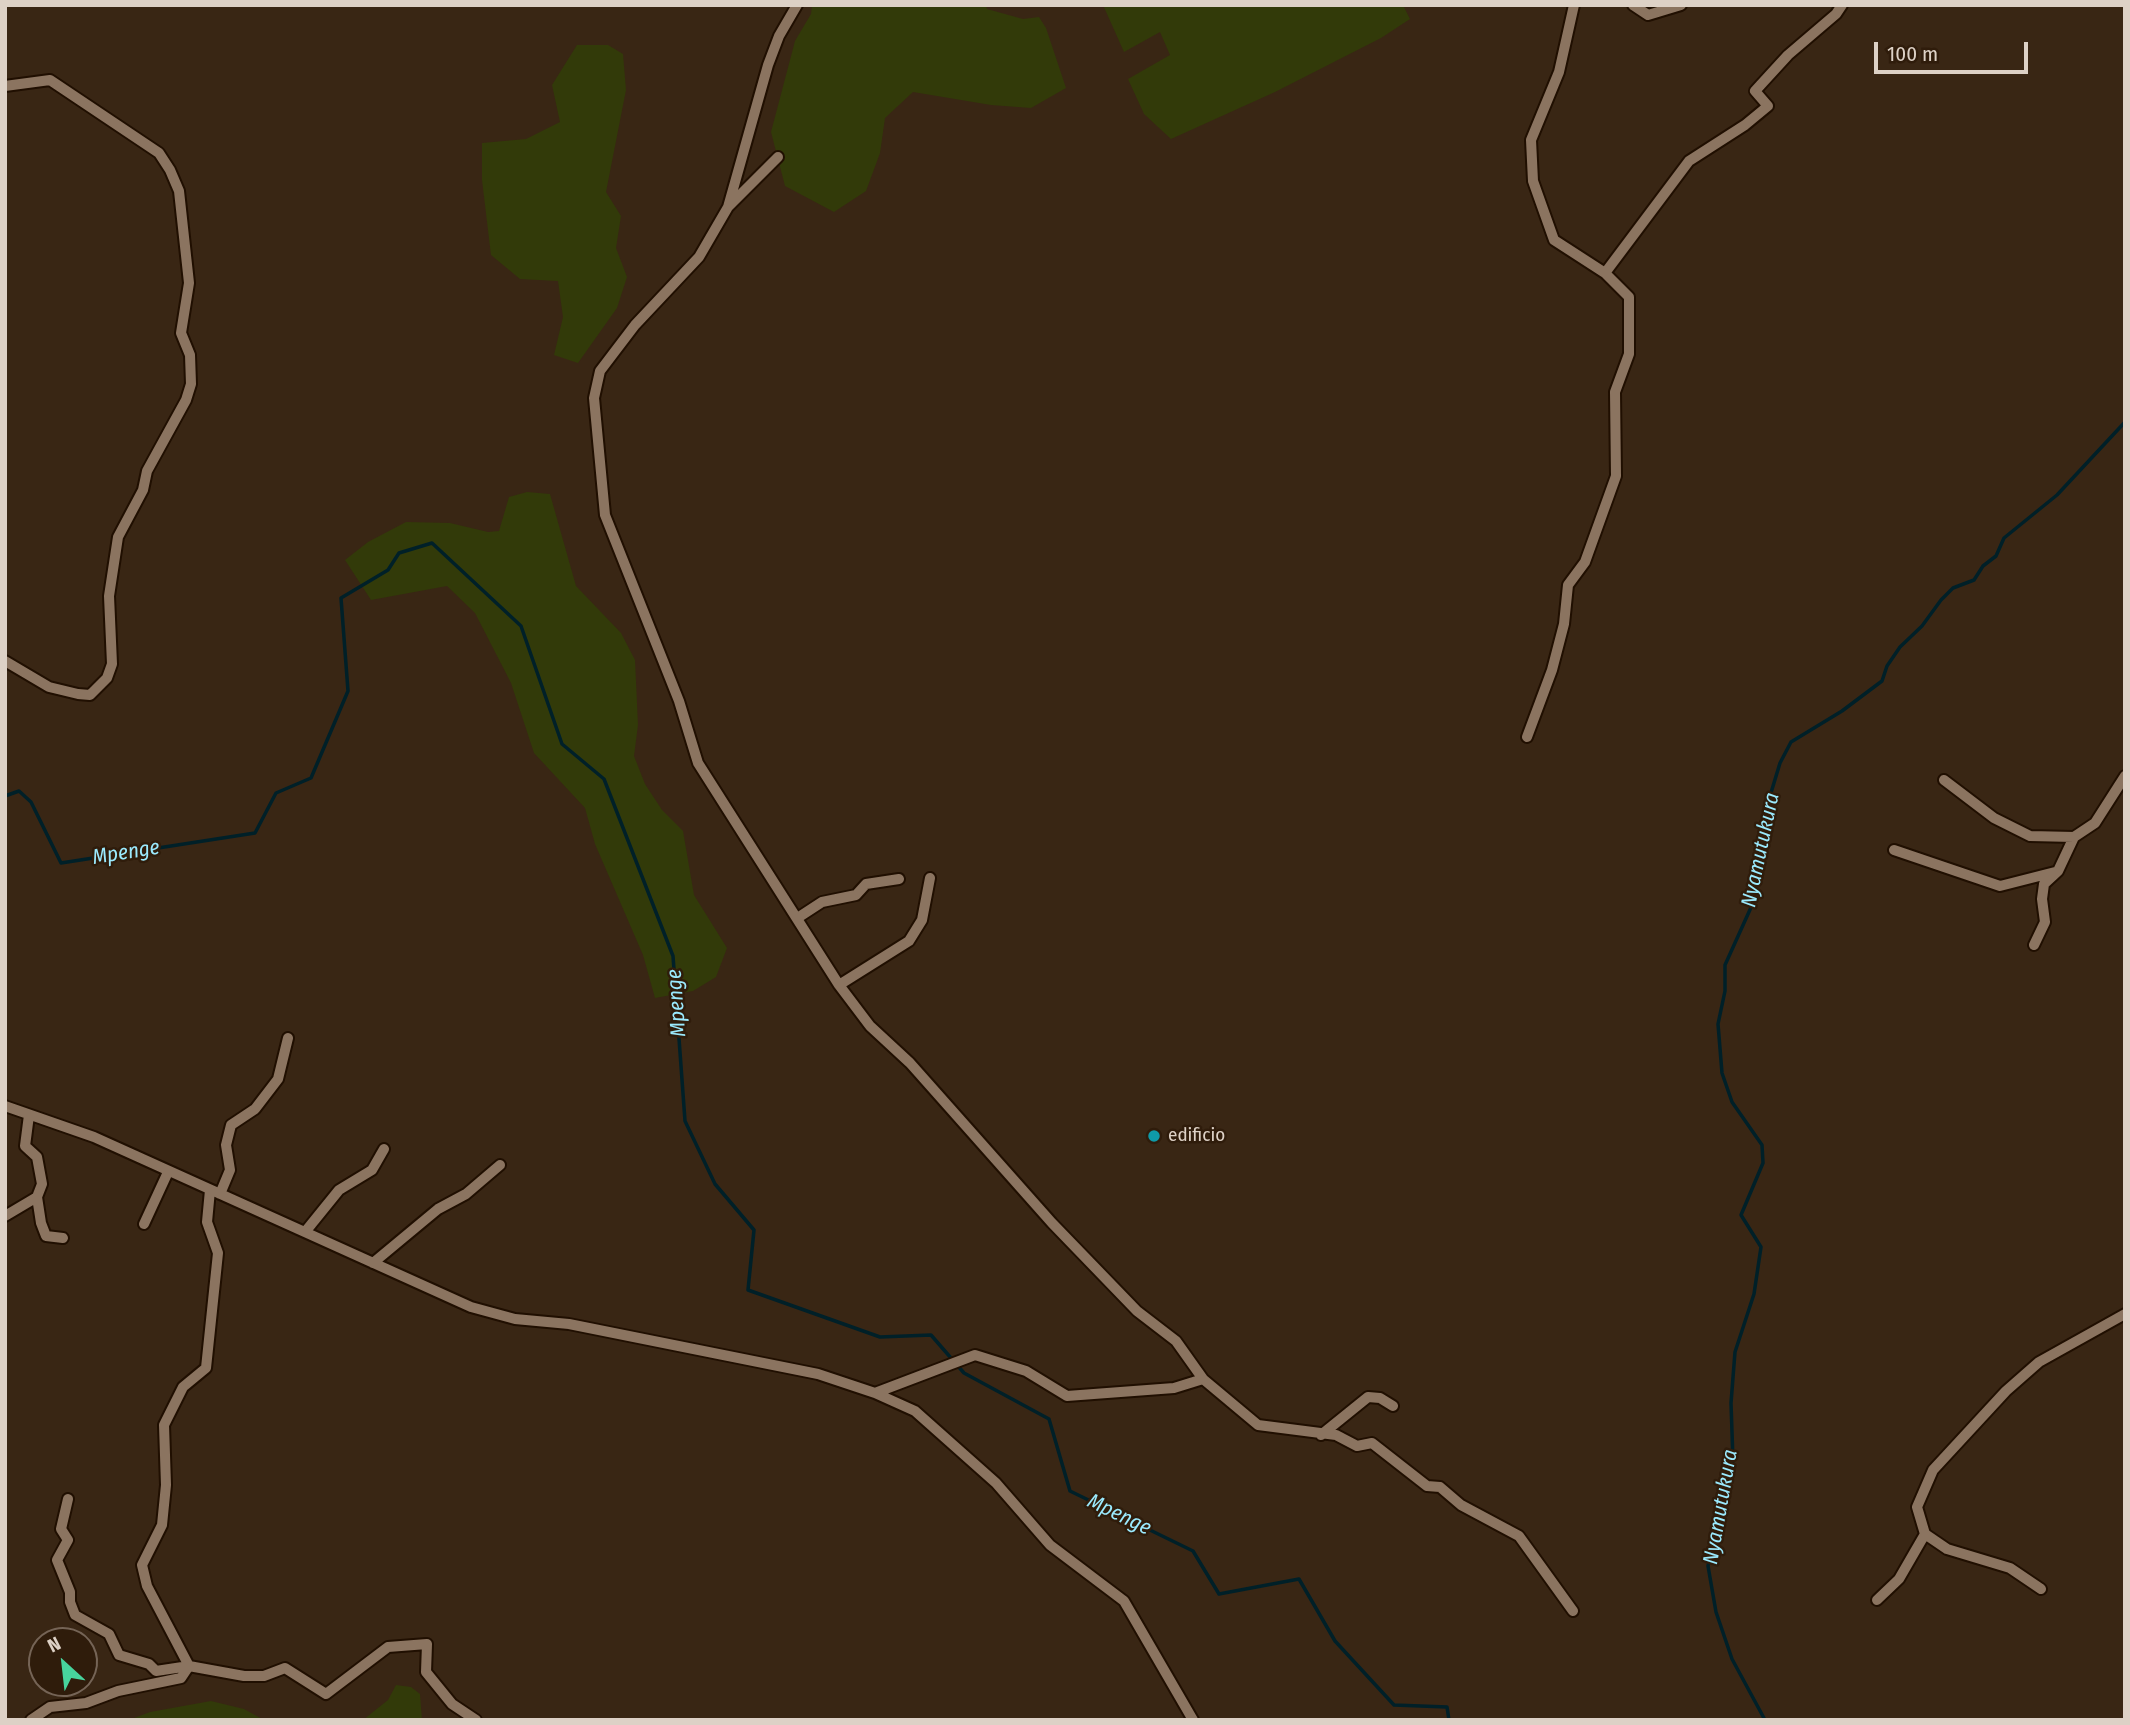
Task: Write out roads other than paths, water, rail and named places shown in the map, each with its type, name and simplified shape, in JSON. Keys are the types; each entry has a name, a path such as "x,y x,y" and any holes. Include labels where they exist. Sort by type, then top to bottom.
{"street":[{"path":"797,5 779,36 768,65 728,207 699,257 635,325 600,371 594,398 605,515 679,701 698,763 799,917 839,985 870,1026 910,1063 1052,1223 1138,1311 1176,1341 1203,1379 1258,1425 1336,1435 1357,1446 1372,1443 1427,1486 1440,1487 1461,1505 1519,1536 1573,1611"},
{"path":"1527,737 1552,670 1564,624 1568,585 1585,562 1616,476 1615,392 1629,354 1629,297 1605,273 1554,240 1533,181 1531,140 1559,72 1574,5"},
{"path":"1633,5 1648,15 1681,5"},
{"path":"1605,273 1689,161 1745,125 1768,106 1755,91 1788,55 1836,14 1842,5"},
{"path":"5,86 50,80 159,153 170,170 179,191 189,283 181,333 190,355 191,384 187,400 146,471 143,490 118,537 109,596 112,664 107,678 90,695 78,694 50,687 5,661"},
{"path":"728,207 778,157"},
{"path":"1944,780 1994,818 2030,836 2074,836 2095,823 2125,776"},
{"path":"2034,945 2045,922 2042,899 2044,884 2058,871 2074,836"},
{"path":"1894,850 2000,887 2058,871"},
{"path":"839,985 909,941 922,920 930,877"},
{"path":"799,917 822,902 856,895 866,884 899,879"},
{"path":"189,1666 147,1586 142,1565 162,1525 166,1485 164,1424 183,1387 206,1368 218,1253 207,1222 215,1192 230,1170 226,1145 231,1125 255,1109 278,1079 288,1038"},
{"path":"5,1106 94,1137 414,1284 497,1315 569,1324 818,1374 875,1393 915,1411 996,1483 1050,1545 1124,1601 1193,1720"},
{"path":"29,1115 25,1146 37,1157 42,1185 37,1196 40,1223 46,1236 63,1238"},
{"path":"305,1232 339,1190 372,1170 384,1149"},
{"path":"373,1264 438,1209 466,1194 500,1165"},
{"path":"144,1224 168,1172"},
{"path":"5,1216 37,1196"},
{"path":"2041,1589 2010,1567 1947,1549 1925,1534 1917,1507 1933,1470 1953,1445 2039,1362 2125,1314"},
{"path":"875,1393 975,1355 1026,1371 1068,1396 1174,1388 1203,1379"},
{"path":"1321,1435 1368,1396 1380,1398 1393,1406"},
{"path":"68,1499 61,1529 68,1540 57,1560 75,1615 109,1634 119,1655 149,1664 156,1671 189,1666 244,1676 264,1676 285,1668 326,1694 388,1647 427,1644 426,1672 452,1704 476,1720"},
{"path":"1877,1600 1899,1579 1925,1534"},
{"path":"31,1720 50,1707 86,1703 118,1691 181,1678 189,1666"}],"waterway":[{"name":"Nyamutukura","path":"1765,1720 1732,1659 1716,1612 1708,1566 1721,1499 1733,1461 1731,1403 1735,1352 1754,1294 1761,1247 1741,1215 1763,1163 1762,1145 1732,1102 1722,1073 1718,1024 1725,991 1725,965 1753,903 1754,868 1767,806 1780,763 1791,742 1842,711 1882,681 1887,666 1900,647 1922,626 1941,600 1953,588 1974,580 1983,566 1996,556 2004,538 2057,495 2125,422"},
{"name":"Mpenge","path":"5,796 19,791 31,802 61,863 255,833 276,793 311,778 348,691 341,598 388,570 399,553 432,543 521,626 562,744 604,779 673,956 685,1121 715,1184 754,1230 748,1290 880,1337 931,1335 964,1373 1049,1419 1070,1491 1193,1551 1219,1594 1299,1579 1335,1641 1394,1705 1447,1707 1449,1720"}],"place":[{"name":"edificio","path":"1154,1136"}]}
